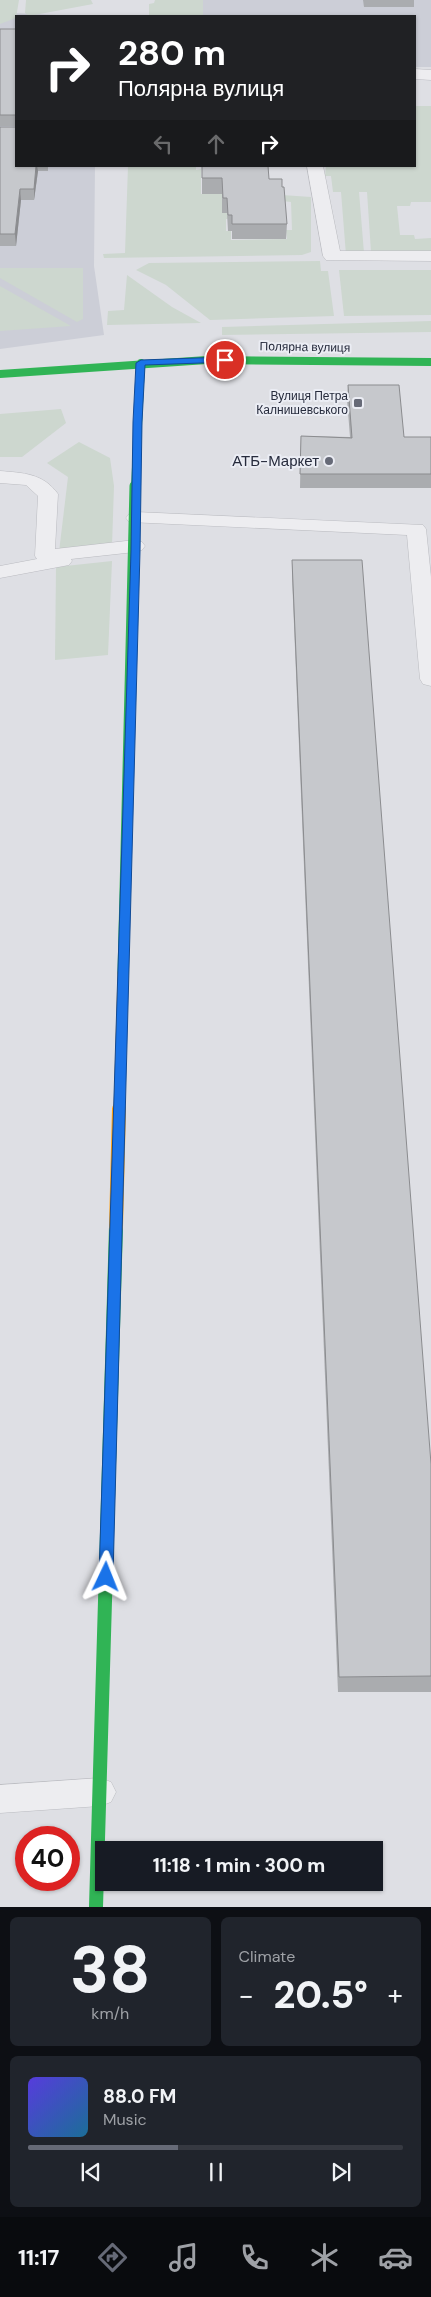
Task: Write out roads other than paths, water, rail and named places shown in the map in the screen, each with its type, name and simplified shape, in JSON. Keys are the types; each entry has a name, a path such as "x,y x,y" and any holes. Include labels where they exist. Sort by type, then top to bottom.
{"street":[{"name":"Полярна вулиця","path":"0,374 207,360 431,362"},
{"path":"96,1907 136,518 137,422 141,363"}],"lane":[{"path":"416,74 431,74"},
{"path":"315,167 332,256 431,256"},
{"path":"0,477 32,480 48,494 45,556 135,549"},
{"path":"136,518 416,529 431,679"},
{"path":"0,572 135,549"},
{"path":"0,1799 100,1792"}],"place":[{"name":"Вулиця Петра Калнишевського","path":"358,403"},
{"name":"АТБ-Маркет","path":"329,461"}]}
